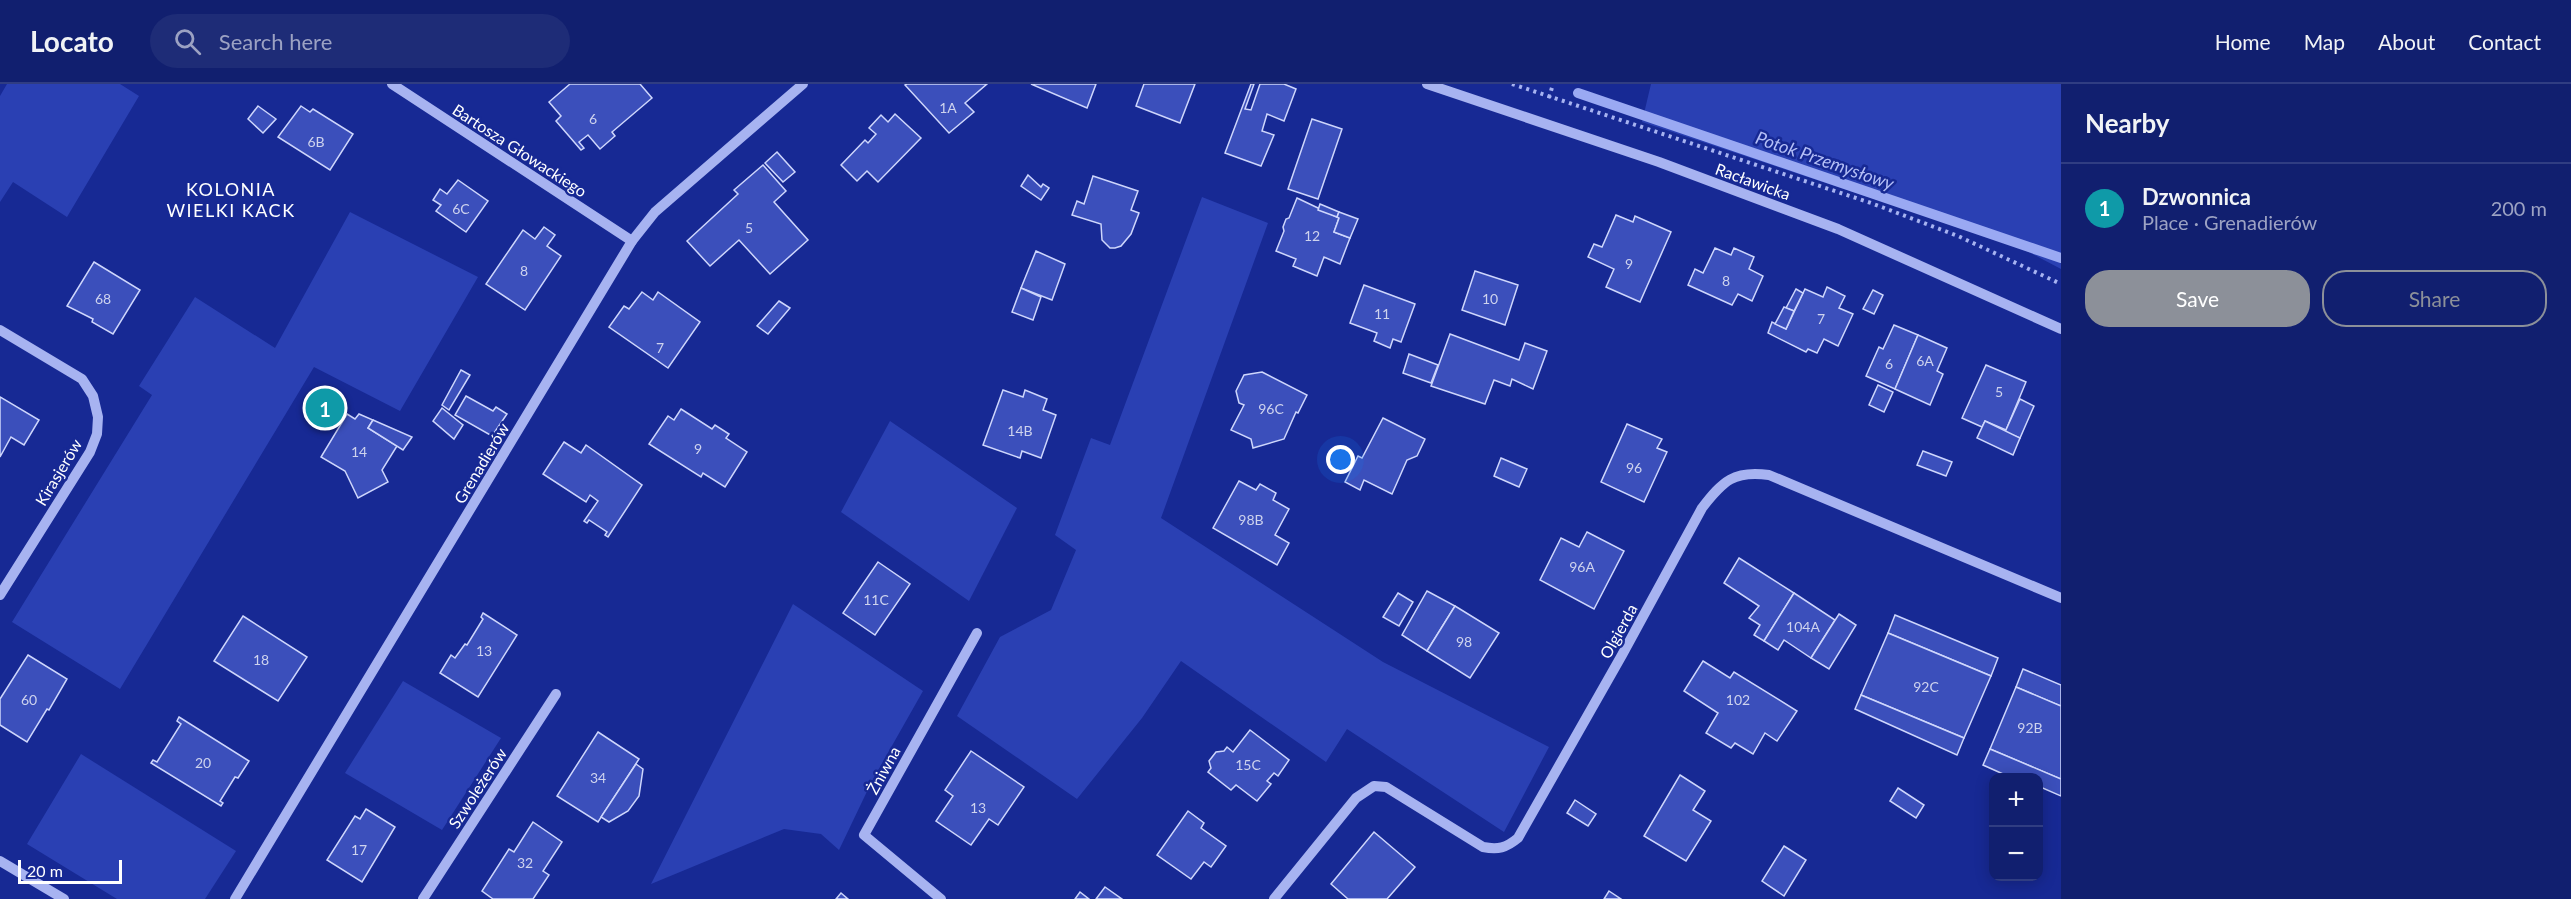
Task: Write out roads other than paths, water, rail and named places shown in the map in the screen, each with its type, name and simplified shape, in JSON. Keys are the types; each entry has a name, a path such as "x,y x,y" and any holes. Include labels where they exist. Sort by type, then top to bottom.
{"street":[{"name":"Bartosza Głowackiego","path":"392,84 632,242"},
{"name":"Grenadierów","path":"235,899 632,242 655,212 803,84"},
{"name":"Racławicka","path":"1427,84 1659,162 1838,229 2061,329"},
{"name":"Kirasjerów","path":"0,330 82,379 93,396 98,417 97,435 90,453 0,595"},
{"name":"Olgierda","path":"1274,899 1356,798 1374,786 1386,787 1483,848 1497,850 1508,846 1518,838 1702,508 1717,488 1733,477 1751,472 1769,475 2061,598"},
{"name":"Żniwna","path":"941,899 864,835 977,633"},
{"name":"Szwoleżerów","path":"423,899 556,694"},
{"path":"0,861 64,899"}],"waterway":[{"name":"Potok Przemysłowy","path":"1578,93 2061,258"}],"place":[{"name":"Dzwonnica","path":"325,408"}],"district":[{"name":"KOLONIA WIELKI KACK","path":"231,199"}]}
